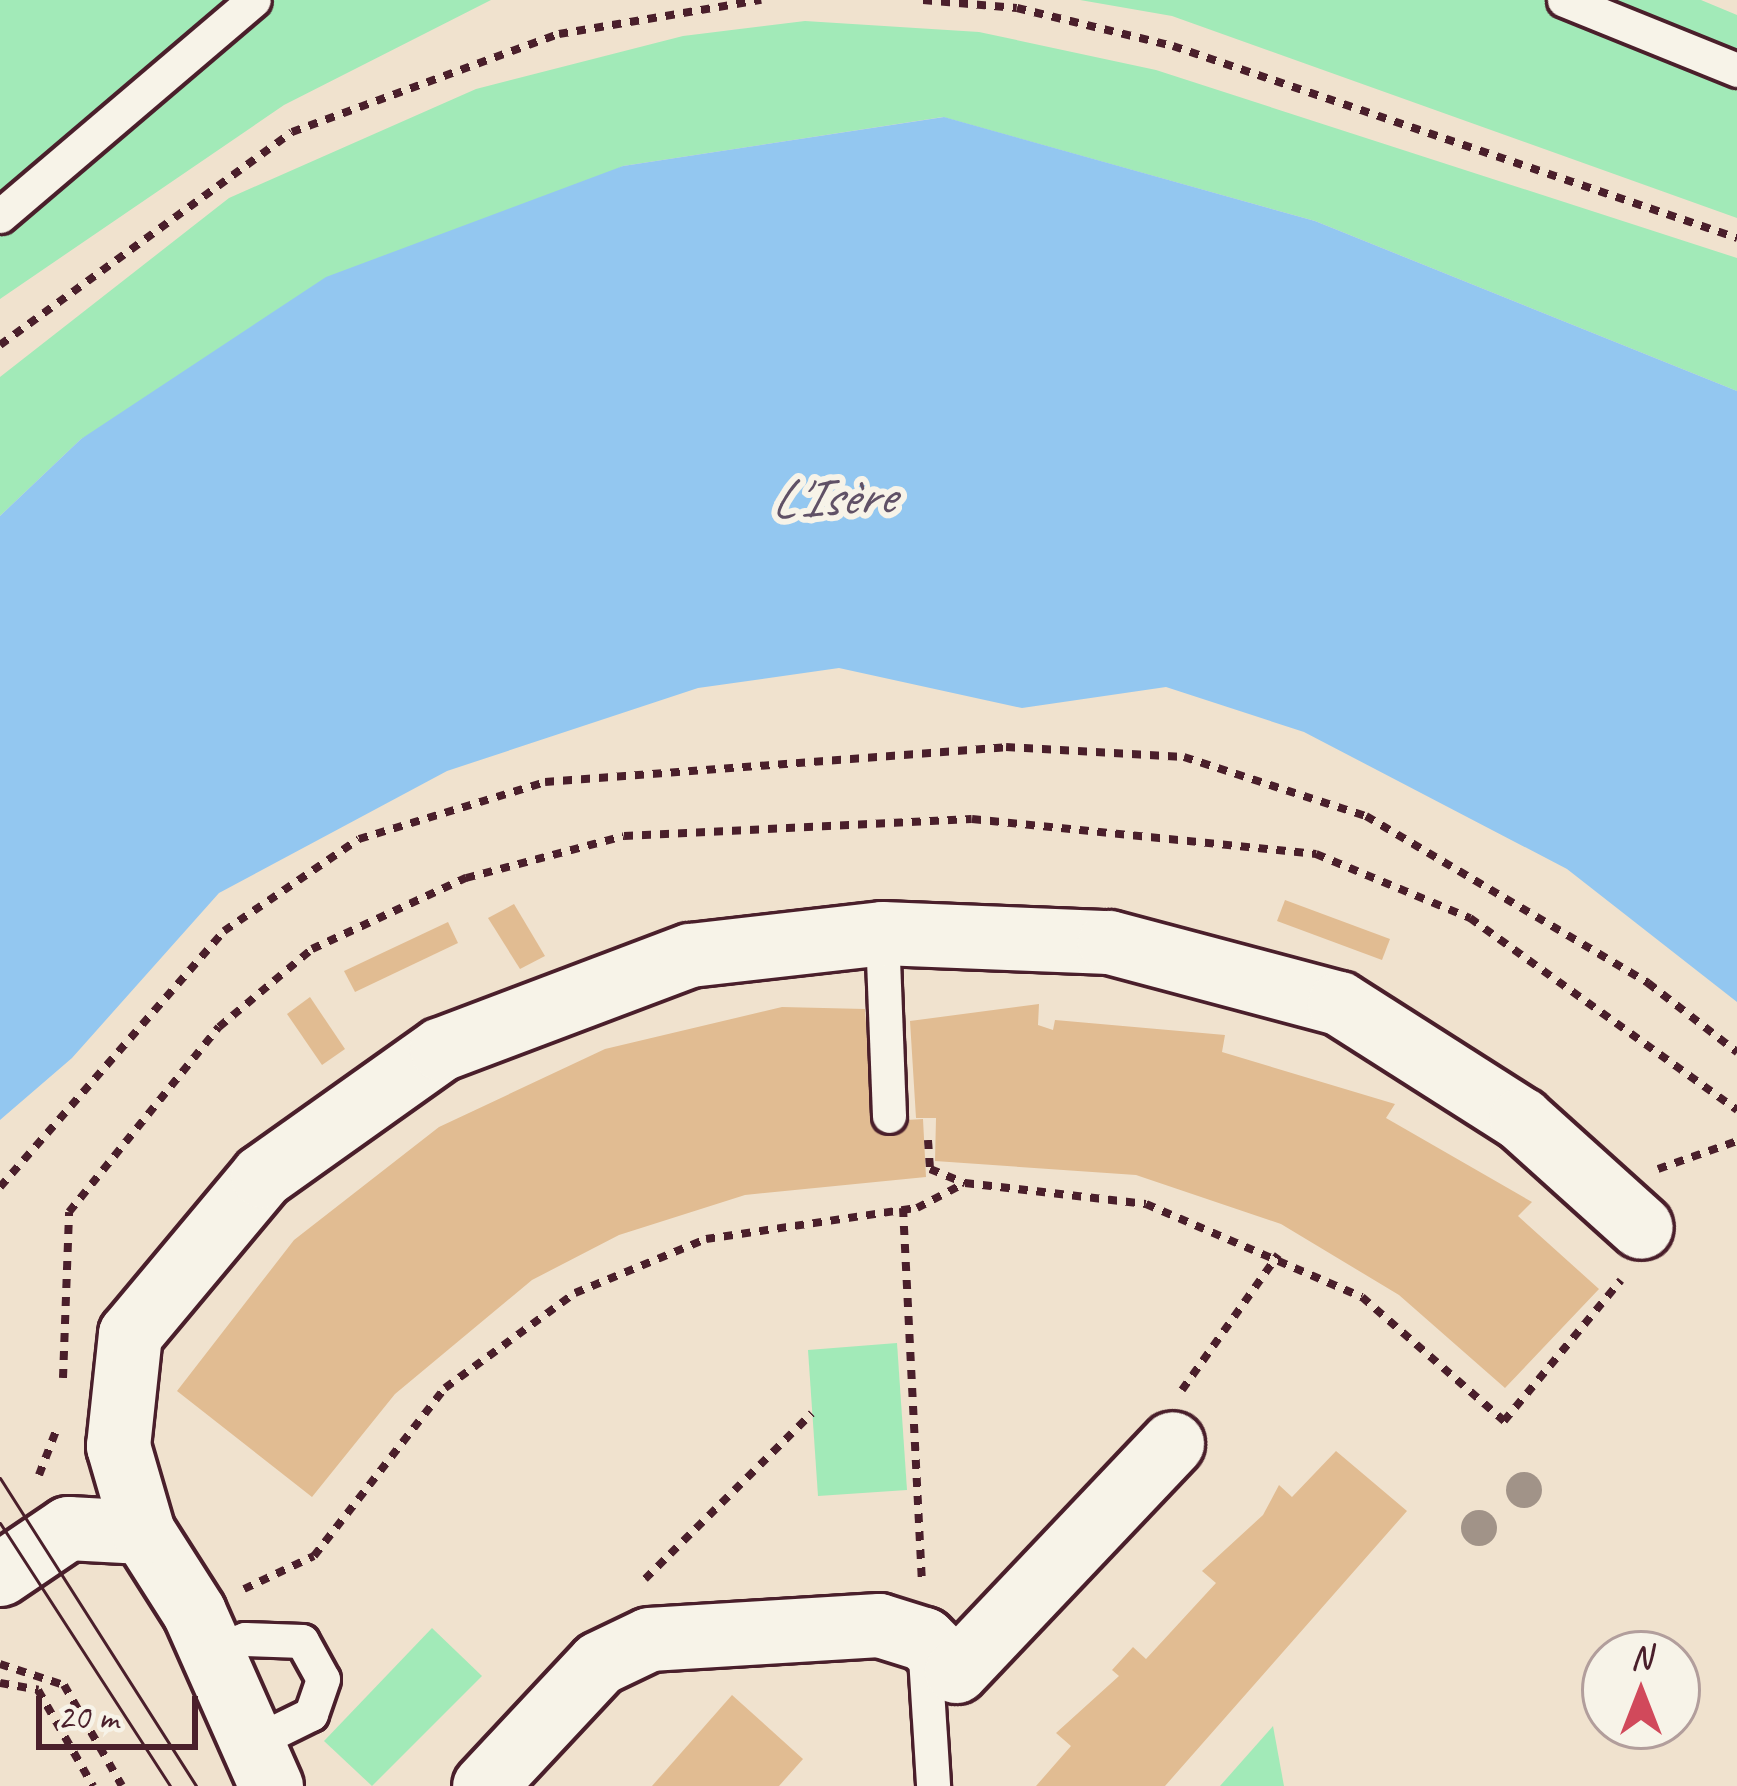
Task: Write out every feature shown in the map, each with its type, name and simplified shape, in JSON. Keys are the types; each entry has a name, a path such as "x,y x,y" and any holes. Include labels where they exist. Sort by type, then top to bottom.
{"street":[{"path":"262,1765 203,1632 143,1532 118,1446 130,1334 262,1176 441,1049 689,955 882,933 1109,942 1339,1003 1521,1119 1641,1227"},
{"path":"484,1786 599,1663 649,1640 774,1625 879,1625 925,1640 956,1671 1172,1443"},
{"path":"0,1574 68,1528 143,1532"}],"lane":[{"path":"0,216 254,0"},
{"path":"1564,0 1737,70"},
{"path":"882,933 889,1116"},
{"path":"203,1632 245,1640 302,1641 323,1679 311,1714 262,1765"},
{"path":"925,1640 933,1786"}],"path":[{"path":"0,345 292,133 559,34 761,0"},
{"path":"923,0 1017,8 1174,46 1737,238"},
{"path":"0,1187 224,931 359,839 567,780 1006,747 1184,757 1366,816 1648,983 1737,1052"},
{"path":"926,1119 930,1169 965,1183 1146,1204 1277,1255 1362,1297 1504,1421 1614,1300 1660,1159 1737,1141"},
{"path":"203,1632 314,1556 445,1388 575,1293 706,1239 903,1208 965,1183"},
{"path":"903,1208 925,1640"},
{"path":"43,1472 64,1405 58,1294 69,1212"},
{"path":"1172,1443 1172,1406 1277,1255"},
{"path":"637,1587 812,1413"},
{"path":"0,1664 64,1684 122,1786"},
{"path":"0,1683 38,1690 93,1786"}],"green space":[{"path":"0,0 491,0 284,105 0,299"},
{"path":"1080,0 1701,0 1737,15 1737,218 1172,16"},
{"path":"805,21 979,32 1156,70 1737,258 1737,391 1315,221 943,117 623,166 81,439 0,516 0,377 229,198 476,89 683,36"},
{"path":"897,1343 907,1490 818,1496 808,1350"},
{"path":"432,1628 482,1676 372,1786 324,1741"},
{"path":"1273,1726 1284,1786 1220,1786"}],"water":[{"name":"L'Isère","path":"944,117 1315,221 1737,391 1737,1002 1567,869 1304,732 1166,687 1022,708 839,668 698,688 447,771 219,893 72,1058 0,1120 0,516 81,439 326,277 623,166"}],"building":[{"path":"1285,900 1390,939 1382,960 1277,921"},
{"path":"514,904 545,956 520,969 488,918"},
{"path":"448,922 458,943 355,992 344,971"},
{"path":"310,997 345,1049 322,1065 287,1014"},
{"path":"1039,1004 1038,1025 1053,1030 1055,1020 1225,1035 1222,1052 1395,1104 1386,1118 1532,1202 1518,1216 1599,1289 1505,1388 1399,1295 1281,1224 1136,1175 935,1161 936,1118 916,1118 910,1021"},
{"path":"782,1007 865,1009 873,1122 923,1119 926,1177 745,1195 619,1235 532,1280 395,1394 312,1497 177,1391 294,1240 439,1127 605,1049"},
{"path":"1336,1451 1407,1511 1165,1786 1036,1786 1071,1746 1056,1733 1119,1676 1112,1670 1133,1647 1146,1659 1216,1583 1202,1571 1263,1515 1279,1485 1292,1497"},
{"path":"732,1695 803,1759 779,1786 652,1786"}],"tram line":[{"path":"0,1478 196,1786"},
{"path":"0,1523 170,1786"}]}
